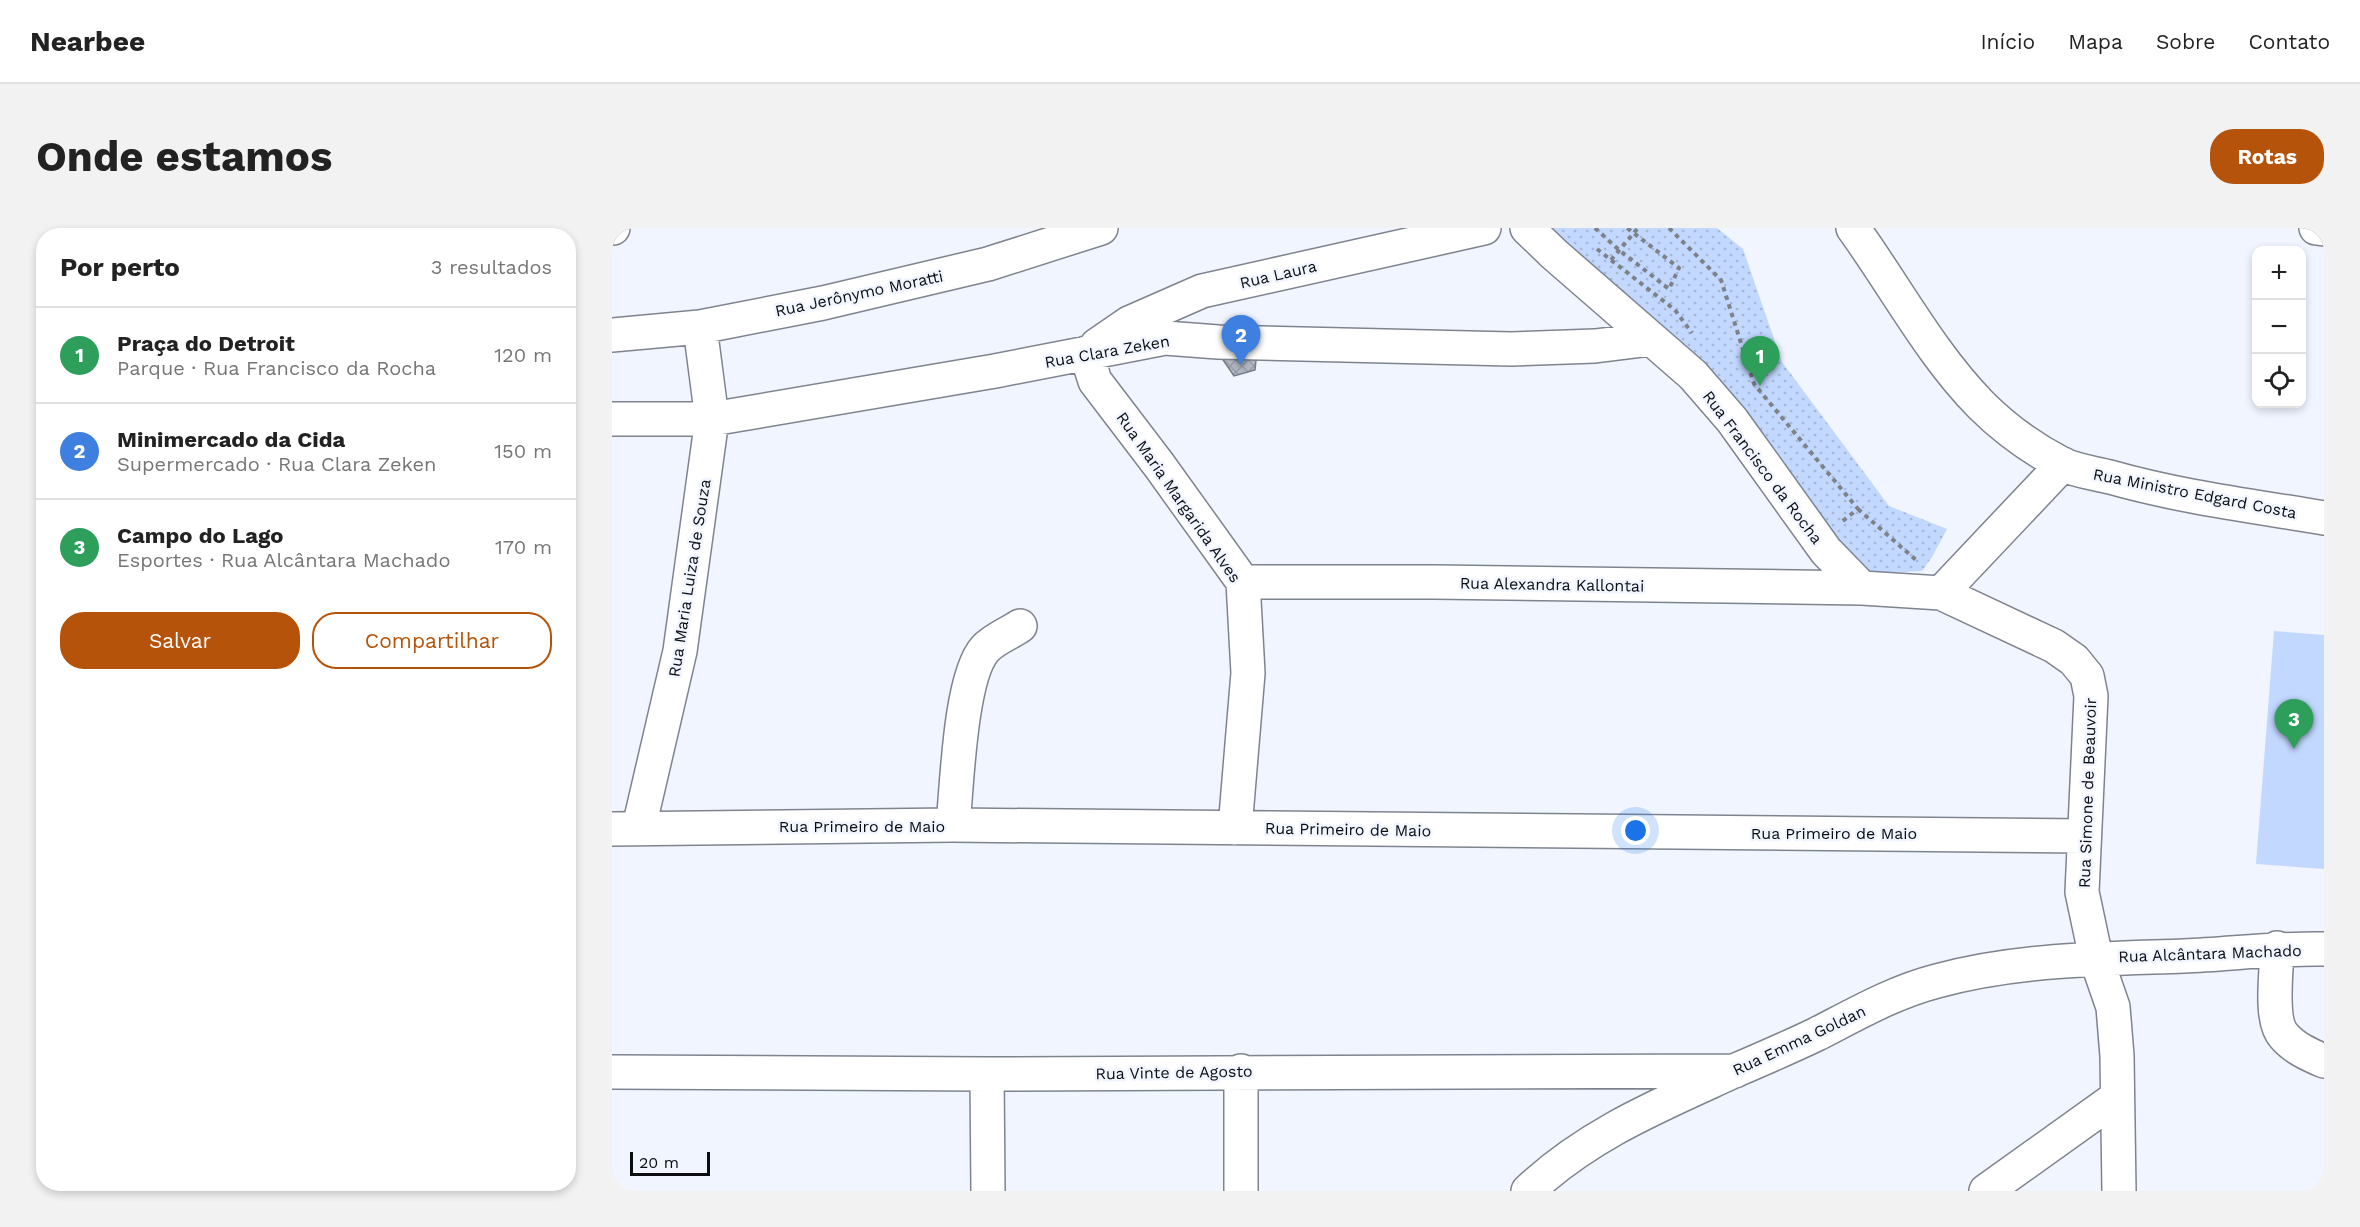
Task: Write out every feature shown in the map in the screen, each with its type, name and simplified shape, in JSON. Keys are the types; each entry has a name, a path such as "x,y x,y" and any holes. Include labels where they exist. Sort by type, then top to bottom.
{"street":[{"name":"Rua Jerônymo Moratti","path":"612,335 700,327 899,286 988,264 1068,233 1101,228"},
{"name":"Rua Laura","path":"1086,353 1129,323 1202,291 1484,228"},
{"name":"Rua Francisco da Rocha","path":"1527,228 1693,375 1732,420 1826,551 1862,588"},
{"name":"Rua Ministro Edgard Costa","path":"1853,228 1948,366 1981,405 2015,435 2063,464 2127,482 2324,518"},
{"path":"2316,228 2324,229"},
{"name":"Rua Maria Luiza de Souza","path":"626,828 680,651 712,419 700,327"},
{"name":"Rua Clara Zeken","path":"612,419 712,419 995,371 1166,338 1218,342 1475,349 1595,345 1651,339"},
{"name":"Rua Maria Margarida Alves","path":"1086,353 1095,381 1243,582 1248,674 1235,828"},
{"path":"1941,594 2063,464"},
{"name":"Rua Alexandra Kallontai","path":"1243,582 1434,582 1862,588"},
{"name":"Rua Simone de Beauvoir","path":"1862,588 1941,594 2054,646 2074,660 2087,676 2091,696 2091,717 2082,892 2096,958 2114,1007 2119,1191"},
{"path":"953,825 970,678 977,659 987,646 1020,626"},
{"name":"Rua Primeiro de Maio","path":"626,828 953,825 2084,836"},
{"path":"2277,948 2277,1022 2282,1035 2291,1044 2324,1060"},
{"name":"Rua Alcântara Machado","path":"2096,958 2187,956 2277,948 2324,949"},
{"name":"Rua Emma Goldan","path":"1528,1191 1554,1167 1602,1135 1650,1109 1813,1036 1887,998 1936,981 1993,969 2096,958"},
{"path":"1241,1071 1241,1191"},
{"name":"Rua Vinte de Agosto","path":"612,1072 987,1074 1241,1071 1736,1071"},
{"path":"987,1074 988,1191"},
{"path":"1986,1191 2116,1098"}],"path":[{"path":"1595,228 1669,289 1679,268 1628,228"},
{"path":"1588,284 1638,228"},
{"path":"1669,228 1721,280"},
{"path":"1858,509 1916,561"}],"shaded area":[{"path":"1548,228 1717,228 1743,249 1782,362 1889,506 1947,529 1922,571 1868,574 1849,564 1647,314"},
{"path":"2274,631 2324,635 2324,869 2256,864"}],"building":[{"path":"1221,357 1256,360 1255,370 1234,376"}],"place":[{"name":"Minimercado da Cida","path":"1241,365"},
{"name":"Praça do Detroit","path":"1760,386"},
{"name":"Campo do Lago","path":"2294,749"}]}
